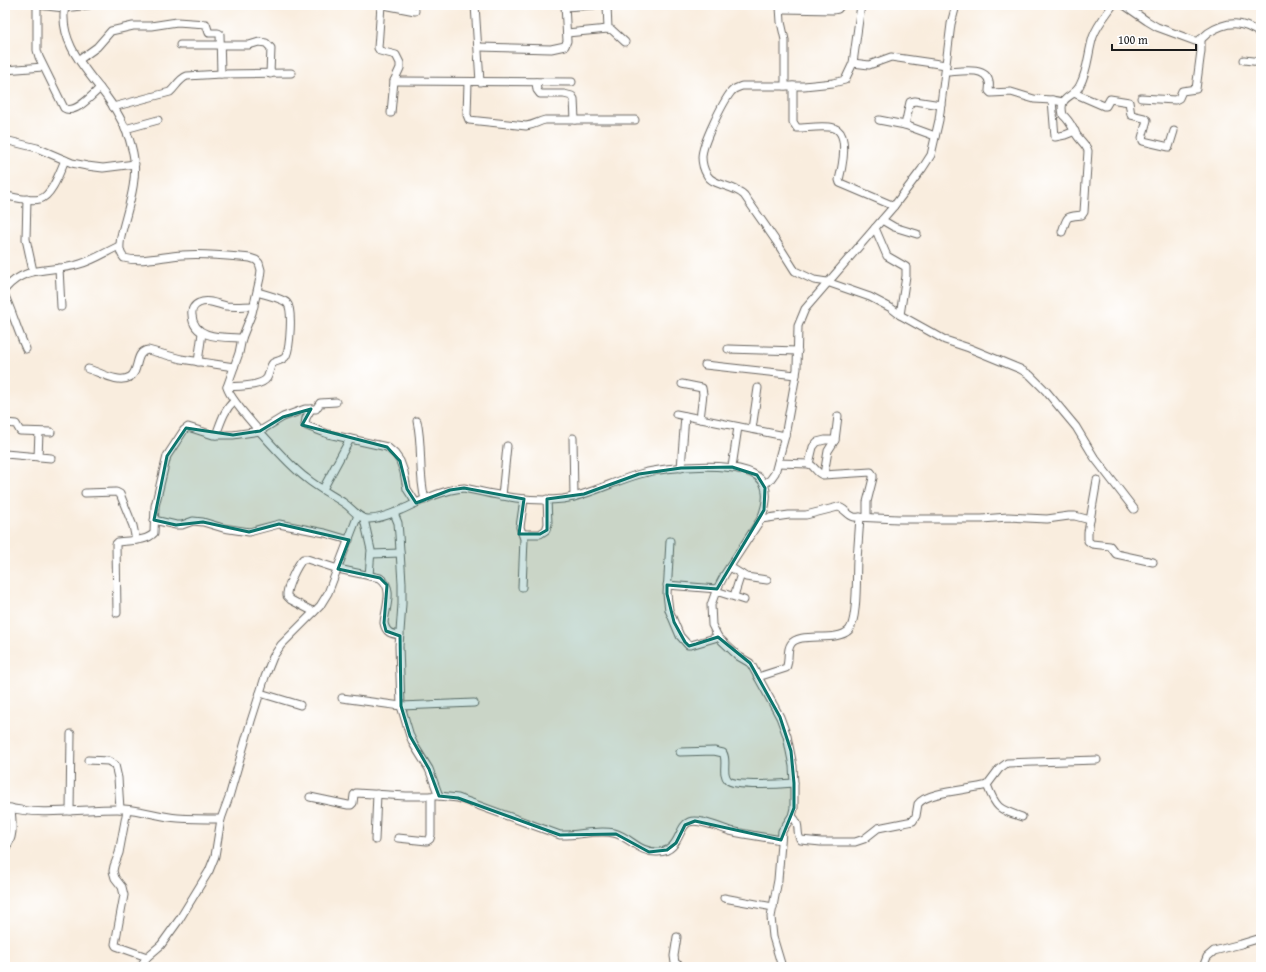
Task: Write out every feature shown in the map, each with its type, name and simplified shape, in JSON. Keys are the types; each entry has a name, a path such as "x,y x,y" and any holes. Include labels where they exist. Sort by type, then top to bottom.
{"street":[{"path":"89,5 38,5 37,50 40,61 61,105 67,110 72,110 84,103 100,88"},
{"path":"381,5 378,48 380,51 398,58 400,68 392,89 391,113"},
{"path":"384,5 415,11"},
{"path":"475,5 479,47 480,82"},
{"path":"479,47 551,49 562,47 566,44 565,6 594,5"},
{"path":"607,5 608,29"},
{"path":"780,6 784,9 833,10 838,9 841,5"},
{"path":"861,5 853,63 848,77 841,82 789,86 742,86 734,88 730,92 721,109 705,146 702,156 707,175 711,179 734,188 744,195 776,241 794,271 824,286 870,297 945,340 969,348 1020,369 1030,375 1046,391 1076,427 1094,457 1134,509"},
{"path":"764,484 770,480 775,473 785,436 796,375 798,326 800,318 805,309 824,286 894,206 931,155 941,105 951,24 956,5"},
{"path":"1062,232 1069,216 1082,214 1084,212 1088,151 1070,120 1063,115 1063,102 1066,97 1074,93 1080,87 1086,71 1094,36 1102,20 1113,5"},
{"path":"1124,5 1157,27 1195,41 1201,39 1218,28 1238,23 1251,27 1261,34"},
{"path":"64,6 64,30 72,49 113,107 132,146 135,164 133,184 120,246 121,255 124,258 129,259 207,254 256,260 260,263 261,270 258,292 227,386 230,394 234,401 285,459 303,475 323,490 345,503 361,517 372,519 394,513 450,490 464,488 524,499 563,499 574,497 654,470 732,467 757,475 764,484 766,500 761,519 716,590 711,605 711,618 712,625 718,637 738,656 750,663 780,717 791,751 795,800 792,816 784,827 781,840 778,880 772,907 771,926 782,967"},
{"path":"780,6 793,122 797,128 833,128 840,133 843,139 843,152 839,180 840,183 894,206"},
{"path":"79,60 97,47 111,31 134,26 151,26 177,22 206,24 208,26 209,33 219,33 221,74"},
{"path":"566,33 608,29 612,30 625,42"},
{"path":"1141,98 1175,100 1179,98 1182,92 1196,89 1201,39"},
{"path":"180,45 249,45 259,42 266,43 271,48 270,74"},
{"path":"853,63 869,65 891,57 946,69 978,71 985,74 988,78 990,93 1011,92 1034,99 1063,102"},
{"path":"1244,60 1261,62"},
{"path":"5,70 43,67"},
{"path":"113,107 170,92 175,89 183,78 187,76 292,73"},
{"path":"394,81 572,82"},
{"path":"468,82 467,115 469,120 526,126 534,125 545,120 635,120"},
{"path":"536,82 537,90 540,94 564,94 572,96 574,99 575,120"},
{"path":"1074,93 1104,106 1110,99 1129,102 1130,115 1147,120 1142,138 1143,141 1169,147 1174,131"},
{"path":"1052,100 1055,136 1065,135 1075,131"},
{"path":"905,125 909,105 912,101 941,105"},
{"path":"125,129 158,120"},
{"path":"879,120 905,125 936,136"},
{"path":"5,140 37,148 65,160 87,166 98,167 135,164"},
{"path":"5,196 40,199 49,193 65,160"},
{"path":"27,199 26,239 33,271"},
{"path":"882,220 894,227 917,234"},
{"path":"875,228 887,256 906,267 900,315"},
{"path":"7,287 16,278 33,271 79,264 120,246"},
{"path":"59,268 61,307"},
{"path":"5,278 7,287"},
{"path":"227,386 257,384 264,382 267,378 271,365 281,360 286,355 289,342 291,312 289,305 286,302 258,292"},
{"path":"5,296 26,349"},
{"path":"242,338 202,333 194,326 192,316 193,308 199,302 209,302 226,306 254,306"},
{"path":"198,362 202,333"},
{"path":"728,349 798,351"},
{"path":"88,369 111,378 125,379 130,377 135,372 140,355 145,350 198,362 234,367"},
{"path":"705,365 796,375"},
{"path":"682,384 702,388 703,394 700,419"},
{"path":"752,429 758,388"},
{"path":"216,435 223,414 229,405 234,401"},
{"path":"117,613 116,544 118,542 145,538 154,534 155,506 167,456 184,430 188,427 216,435 233,435 260,430 283,417 305,409 316,409 320,402 336,402"},
{"path":"311,409 306,418 305,425 328,434 383,445 395,454 402,465 407,489 416,503"},
{"path":"676,414 785,436"},
{"path":"681,468 685,416"},
{"path":"824,474 828,450 835,440 838,416"},
{"path":"417,421 420,437 420,476 425,500"},
{"path":"5,423 16,424 20,431 51,432"},
{"path":"732,467 738,426"},
{"path":"38,457 39,432"},
{"path":"573,438 574,497"},
{"path":"323,490 350,439"},
{"path":"810,464 813,446 817,442 835,440"},
{"path":"502,496 507,446"},
{"path":"5,454 51,458"},
{"path":"758,677 786,668 788,665 790,646 793,641 812,637 844,634 850,629 853,621 856,598 864,517 874,478 872,473 824,474 819,473 810,464 778,464"},
{"path":"1097,480 1087,534 1090,543 1110,546 1116,554 1153,562"},
{"path":"85,493 116,492 120,494 133,526 136,540"},
{"path":"522,587 524,539 520,527 524,499"},
{"path":"523,534 540,534 546,530 548,524 547,500"},
{"path":"761,519 789,515 806,516 842,508 849,516 898,519 982,519 1008,517 1047,519 1076,516 1090,520"},
{"path":"394,513 398,523 402,584 399,646 401,706 410,736 429,769 435,796 430,839 427,841 398,838"},
{"path":"140,967 146,957 166,939 209,871 215,856 221,819 230,798 250,721 273,657 281,645 320,606 328,593 349,540 361,517"},
{"path":"361,517 372,554 369,576"},
{"path":"154,520 176,525 182,525 192,521 204,522 223,528 250,532 280,524 325,533 349,540"},
{"path":"670,541 667,594 669,610 679,634 688,645 718,637"},
{"path":"372,554 400,553"},
{"path":"314,612 286,596 287,589 300,563 302,560 307,559 338,569 380,578 387,585 388,590 384,628 389,633 400,635"},
{"path":"730,567 751,578 767,580"},
{"path":"734,596 741,574"},
{"path":"387,585 402,584"},
{"path":"667,585 716,590 744,600"},
{"path":"260,693 300,705"},
{"path":"342,698 401,706 474,703"},
{"path":"70,811 71,734"},
{"path":"680,752 714,751 723,753 725,756 726,776 728,781 732,783 794,783"},
{"path":"88,760 108,761 115,765 124,809 120,853 113,871 115,878 122,887 124,895 115,944 120,948 146,957"},
{"path":"792,816 798,824 798,836 801,840 821,842 855,842 864,839 878,828 913,821 916,816 918,804 923,800 951,792 988,785 1003,764 1097,760"},
{"path":"988,785 994,802 998,807 1009,813 1022,817"},
{"path":"310,797 351,805 356,793 458,798 560,835 571,836 600,832 616,834 649,852 660,853 668,850 676,843 685,825 689,822 695,821 730,831 781,840"},
{"path":"375,840 377,794"},
{"path":"5,848 10,840 12,831 8,808 36,812 124,809 178,818 221,819"},
{"path":"724,898 772,907"},
{"path":"677,937 674,956 675,962 682,967"},
{"path":"1203,967 1207,957 1214,951 1261,938"}],"highlighted area":[{"path":"311,409 302,425 387,447 400,461 407,489 416,503 450,490 464,488 524,499 519,534 540,534 547,530 547,499 584,494 639,474 681,468 732,467 757,475 765,488 764,510 717,589 667,585 667,594 674,622 685,642 689,646 718,637 750,663 780,717 791,751 794,783 794,808 781,840 695,821 685,825 676,843 667,850 649,852 616,834 560,835 458,798 439,796 429,769 410,736 401,706 400,636 386,631 384,623 387,585 380,578 338,569 349,540 279,524 249,532 203,522 176,525 154,520 167,456 186,428 233,435 260,431 283,417"}]}
